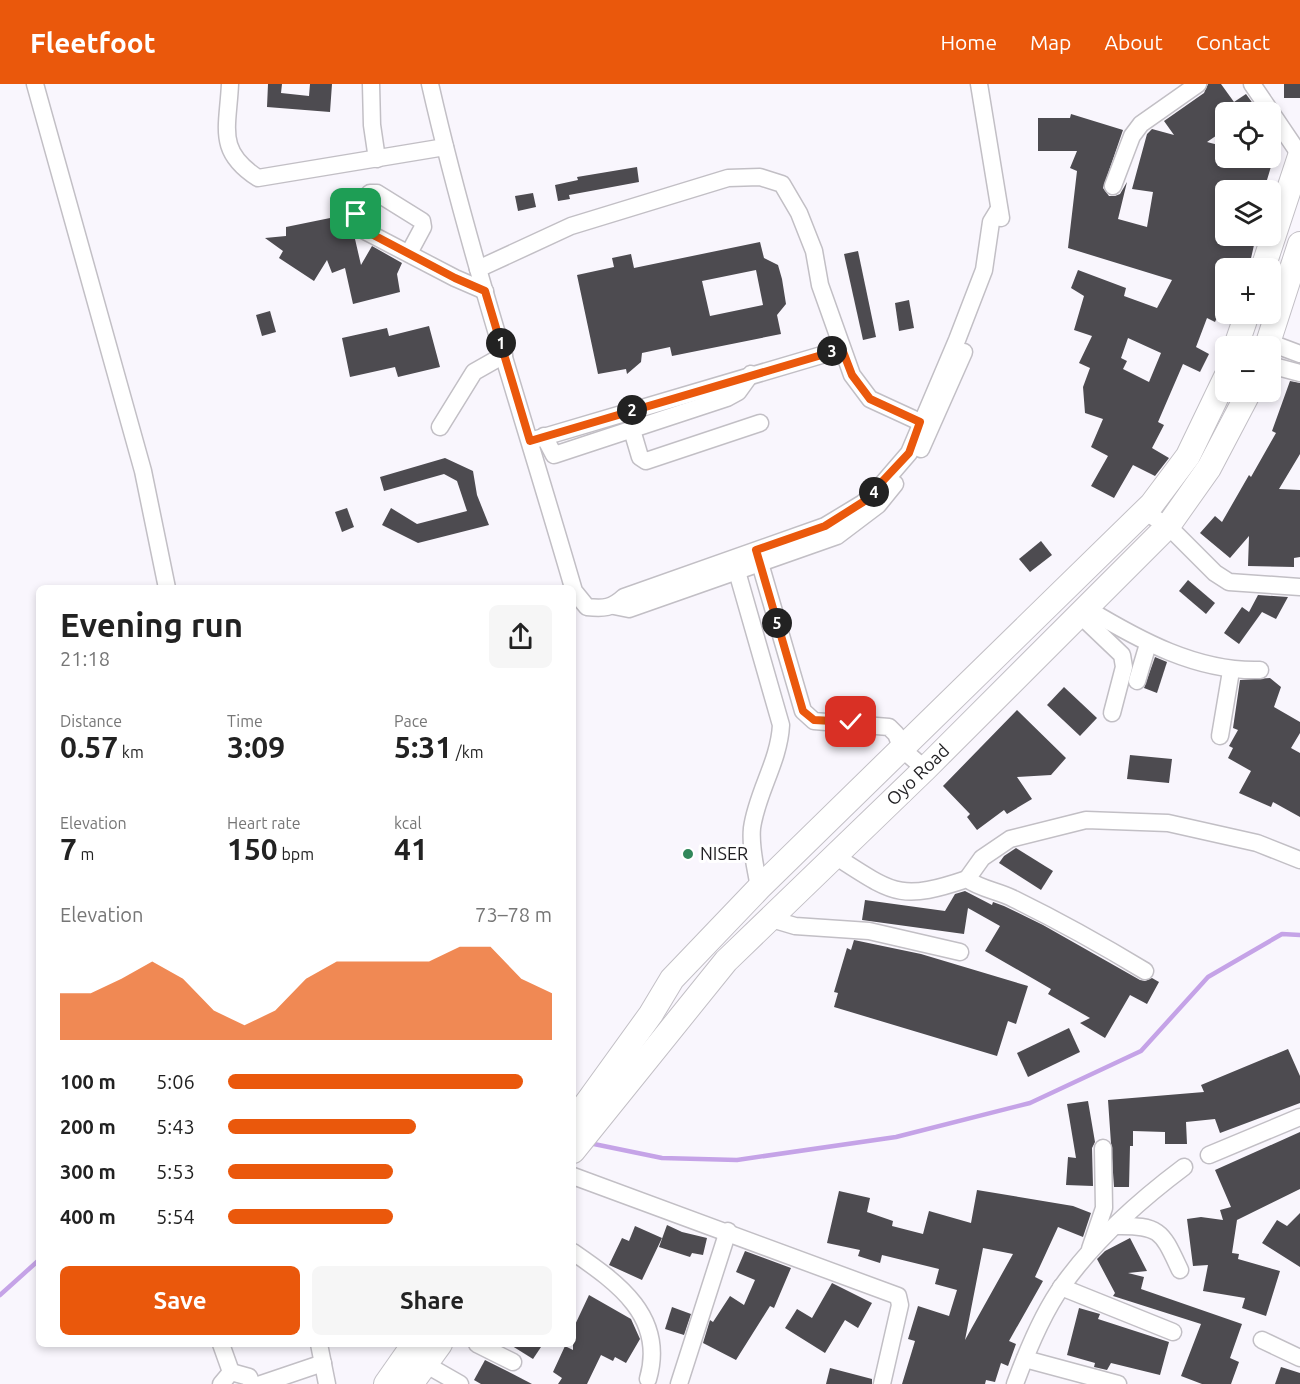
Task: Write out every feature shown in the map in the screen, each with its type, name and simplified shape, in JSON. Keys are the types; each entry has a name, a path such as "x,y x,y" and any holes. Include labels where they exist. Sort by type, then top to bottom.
{"highway":[{"path":"1266,258 1300,156"},
{"path":"1272,336 1300,244"},
{"name":"Oyo Road","path":"576,1142 583,1122 672,979 759,888 1145,512 1188,456 1215,400"},
{"name":"Oyo Road","path":"583,1122 659,1047 726,961 768,918 925,769 1168,526 1209,468 1244,402"},
{"path":"386,1384 419,1354 434,1347"},
{"path":"411,1384 419,1354"}],"street":[{"path":"34,84 143,471 166,585"},
{"path":"230,84 228,130 230,154 240,166 258,178 445,147"},
{"path":"371,84 372,125 377,159"},
{"path":"430,84 478,268 504,355 537,439 573,585"},
{"path":"576,593 587,607 604,609 614,606 624,597 837,536 878,505 919,454 952,380 998,261 1002,223 979,84"},
{"path":"1113,186 1132,136 1141,124 1198,84"},
{"path":"1252,84 1300,156"},
{"path":"478,268 572,226 728,178 760,177 782,184 799,213 814,251 820,285 852,375 870,399 920,422"},
{"path":"758,557 825,526 863,502 909,453 984,270 992,222 999,209"},
{"path":"410,253 455,278 485,291"},
{"path":"537,439 842,349"},
{"path":"1281,352 1300,354"},
{"path":"440,428 474,372 504,355"},
{"path":"1281,360 1300,373"},
{"path":"537,439 554,455 727,398 738,392 751,374"},
{"path":"632,430 640,458 646,461 760,423"},
{"path":"1145,512 1168,526 1215,573 1229,582 1300,587"},
{"path":"758,557 803,711 814,720 889,727 896,734 902,749 925,769"},
{"path":"735,565 781,725 780,743 755,813 752,829 751,843 759,888"},
{"path":"1083,611 1148,644 1231,671 1260,670"},
{"path":"1083,611 1122,655 1124,667 1112,713"},
{"path":"1137,681 1148,644"},
{"path":"1220,736 1231,671"},
{"path":"781,725 791,724 807,716"},
{"path":"835,856 886,888 909,893 936,889 967,879 982,858 1010,839 1086,820 1168,823 1257,843 1300,861"},
{"path":"967,879 974,884 1000,892 1087,936 1145,971"},
{"path":"768,918 795,926 869,931 960,952"},
{"path":"1209,1155 1300,1117"},
{"path":"1089,1253 1104,1208 1103,1148"},
{"path":"1015,1384 1061,1287 1089,1253 1116,1226 1156,1188 1184,1167"},
{"path":"576,1177 728,1231 898,1296 900,1305 882,1384"},
{"path":"1116,1226 1144,1225 1164,1236 1180,1270"},
{"path":"679,1384 728,1231"},
{"path":"576,1254 624,1289 636,1304 644,1318 654,1354 648,1379"},
{"path":"1061,1287 1173,1332"},
{"path":"1262,1340 1300,1358"},
{"path":"221,1347 226,1378 249,1377 252,1384"},
{"path":"320,1347 327,1384"},
{"path":"487,1347 513,1362"},
{"path":"419,1354 460,1384"},
{"path":"1025,1359 1118,1384"},
{"path":"261,1384 322,1362"}],"building":[{"path":"268,84 282,84 281,93 309,96 310,84 332,84 330,112 267,107"},
{"path":"1208,84 1221,84 1234,102 1215,102 1215,137 1207,142 1215,144 1215,168 1271,168 1267,180 1215,180 1215,246 1254,246 1251,258 1215,258 1215,322 1207,318 1196,347 1209,354 1200,372 1183,364 1158,422 1164,425 1152,448 1169,458 1155,476 1133,465 1114,498 1091,486 1108,456 1091,447 1103,419 1085,413 1083,387 1090,368 1079,363 1092,336 1074,330 1084,296 1071,288 1078,270 1126,288 1124,296 1157,308 1172,280 1068,248 1077,171 1070,168 1077,151 1038,151 1038,118 1070,118 1071,114 1123,130 1103,188 1109,196 1115,196 1120,194 1127,182 1118,219 1147,227 1153,192 1132,189 1147,134 1152,129 1174,135 1164,121 1204,93","holes":["1128,338 1161,353 1149,382 1123,369 1127,361 1121,358"]},
{"path":"1284,84 1300,84 1300,98 1284,98"},
{"path":"1246,94 1252,102 1234,102"},
{"path":"637,167 639,182 569,195 570,199 558,201 555,185 578,180 577,177"},
{"path":"533,193 536,207 518,211 515,196"},
{"path":"335,217 338,233 345,233 346,239 355,239 361,265 372,246 402,263 397,274 400,292 353,304 345,268 332,273 327,260 314,281 279,258 283,251 265,238 286,236 286,227"},
{"path":"760,242 764,258 778,265 782,279 786,304 777,315 781,334 672,356 670,347 642,353 641,362 627,374 626,369 598,374 577,275 614,267 612,258 631,254 634,268","holes":["756,270 763,305 710,316 702,281"]},
{"path":"858,251 876,337 863,340 844,254"},
{"path":"909,300 914,328 899,331 895,303"},
{"path":"270,311 276,332 262,336 256,315"},
{"path":"429,326 440,367 398,377 395,367 350,377 342,338 387,328 389,336"},
{"path":"1290,381 1300,383 1300,454 1279,489 1300,490 1300,557 1294,558 1294,567 1248,566 1249,536 1230,558 1200,533 1215,516 1222,522 1249,475 1251,477 1276,433 1272,431"},
{"path":"445,458 473,471 477,495 489,525 418,543 382,525 391,508 417,524 467,511 457,481 444,474 384,491 380,477"},
{"path":"347,508 354,527 342,532 335,512"},
{"path":"1041,541 1052,555 1030,572 1019,559"},
{"path":"1188,580 1215,603 1206,614 1179,591"},
{"path":"1258,595 1288,597 1276,619 1262,612 1239,644 1224,633 1242,607 1249,612"},
{"path":"1155,657 1167,662 1157,693 1144,688"},
{"path":"1270,678 1281,687 1274,707 1300,722 1300,733 1291,748 1300,753 1300,817 1273,802 1271,807 1239,793 1251,771 1228,758 1233,748 1229,746 1238,730 1233,728 1240,680"},
{"path":"1064,687 1097,718 1080,736 1047,705"},
{"path":"1017,710 1066,758 1051,775 1017,777 1032,799 1007,814 1004,810 977,830 967,817 970,814 943,786"},
{"path":"1130,755 1172,759 1169,783 1127,779"},
{"path":"1016,848 1053,871 1041,890 999,863 1004,856"},
{"path":"965,891 992,905 993,902 1004,906 1043,925 1140,980 1145,981 1152,978 1159,982 1147,1004 1130,995 1105,1038 1080,1023 1090,1018 1048,994 1051,989 985,951 1000,926 968,908 964,934 862,920 865,900 945,911 955,894"},
{"path":"854,940 921,954 1028,986 1016,1024 1008,1021 997,1056 834,1007 838,993 834,992 847,948 851,950"},
{"path":"1069,1028 1080,1052 1028,1077 1017,1053"},
{"path":"1288,1049 1300,1076 1300,1103 1220,1133 1215,1119 1186,1122 1187,1144 1165,1144 1165,1132 1133,1131 1133,1146 1130,1146 1129,1187 1114,1187 1108,1100 1204,1092 1201,1085"},
{"path":"1088,1101 1095,1142 1092,1148 1093,1186 1066,1185 1068,1157 1076,1158 1067,1104"},
{"path":"1300,1132 1300,1189 1237,1220 1232,1253 1239,1254 1238,1259 1280,1271 1266,1316 1242,1308 1245,1298 1203,1291 1208,1265 1193,1266 1187,1219 1201,1217 1223,1220 1220,1210 1231,1207 1215,1170"},
{"path":"977,1190 1073,1206 1091,1213 1083,1237 1058,1227 1035,1277 1043,1281 1009,1341 1016,1344 1008,1366 1001,1363 995,1382 986,1380 985,1384 902,1384 915,1341 908,1339 918,1306 949,1316 957,1290 935,1284 939,1269 882,1255 880,1263 858,1256 860,1250 827,1243 839,1191 870,1198 867,1212 893,1221 892,1226 923,1234 929,1211 971,1223","holes":["983,1248 1013,1254 965,1340"]},
{"path":"1300,1213 1300,1267 1262,1243 1277,1220 1287,1226"},
{"path":"667,1225 682,1232 707,1238 703,1255 692,1253 690,1257 659,1247"},
{"path":"635,1226 662,1238 642,1280 609,1265 622,1238 629,1241"},
{"path":"1130,1238 1147,1271 1128,1273 1144,1277 1141,1289 1242,1324 1230,1358 1239,1362 1231,1384 1202,1384 1181,1376 1201,1324 1113,1296 1115,1293 1097,1259 1105,1251"},
{"path":"745,1251 791,1268 774,1308 770,1306 736,1360 703,1343 710,1320 713,1322 730,1296 744,1305 755,1280 736,1272"},
{"path":"832,1283 872,1303 858,1328 845,1320 825,1353 785,1328 797,1309 812,1318"},
{"path":"589,1295 631,1319 640,1339 626,1363 615,1357 613,1361 601,1355 587,1384 558,1384 562,1378 553,1372 565,1347 573,1350 573,1347 576,1347 576,1323"},
{"path":"672,1307 691,1314 684,1335 665,1329"},
{"path":"1079,1308 1100,1314 1098,1319 1169,1342 1160,1375 1111,1363 1107,1370 1094,1367 1095,1363 1067,1355"},
{"path":"514,1347 541,1347 533,1359"},
{"path":"485,1360 532,1384 481,1384 474,1380"},
{"path":"1281,1367 1300,1373 1300,1384 1275,1384"},
{"path":"830,1368 872,1379 872,1384 826,1384"}],"waterway":[{"path":"589,1143 662,1158 737,1160 896,1137 1030,1103 1141,1051 1208,977 1282,934 1300,935"},
{"path":"0,1295 36,1263"}],"place":[{"name":"NISER","path":"688,854"}],"route":[{"path":"356,214 357,223 362,229 455,278 485,291 530,441 774,367 842,349 852,375 870,399 920,422 909,453 863,502 825,526 756,550 803,711 814,720 851,722"}]}
